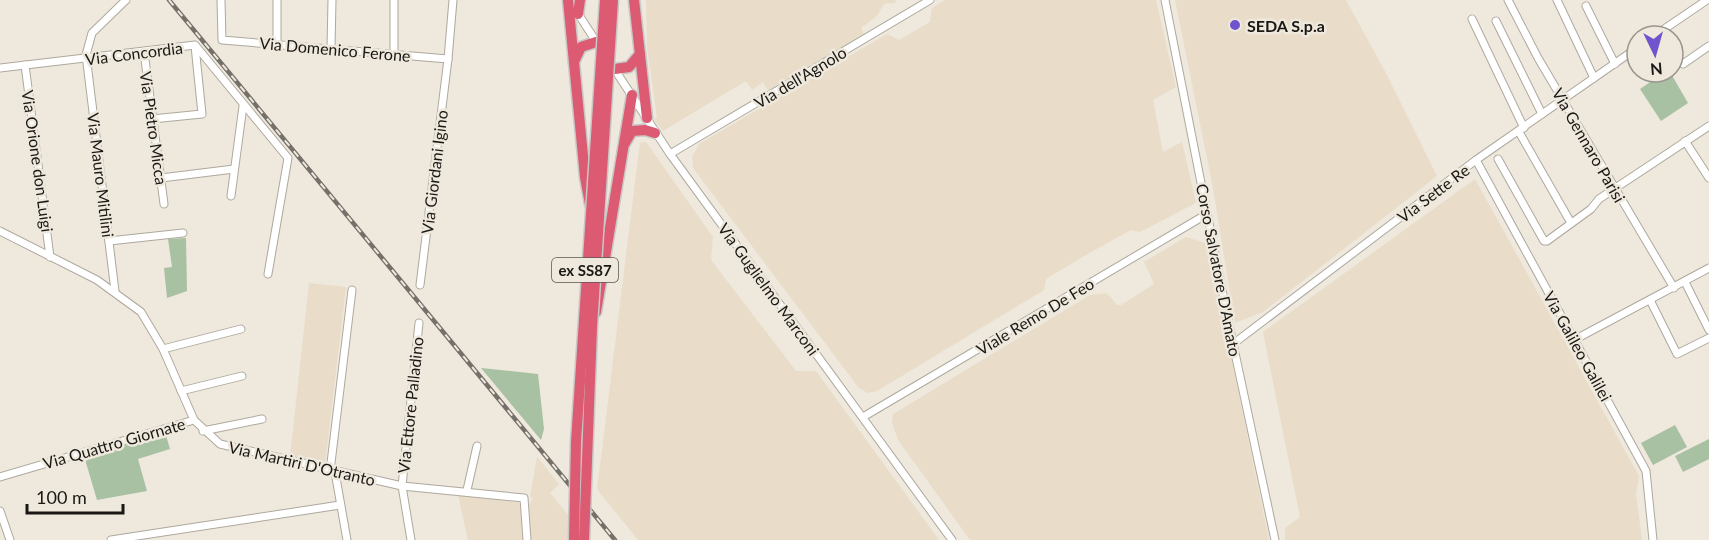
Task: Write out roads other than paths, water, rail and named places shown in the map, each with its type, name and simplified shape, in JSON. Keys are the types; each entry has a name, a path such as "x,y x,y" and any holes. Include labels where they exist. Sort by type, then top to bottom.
{"highway":[{"path":"568,0 585,177 590,205"},
{"path":"578,14 580,0"},
{"name":"ex SS87","path":"574,540 576,442 605,0"},
{"name":"ex SS87","path":"584,540 592,332 613,0"},
{"path":"634,0 647,118"},
{"path":"574,66 576,54 581,46 594,38"},
{"path":"615,69 629,67 640,54"},
{"path":"592,332 632,94"},
{"path":"623,146 632,131 645,130 655,133"}],"street":[{"path":"86,58 92,33 126,0"},
{"name":"Via Domenico Ferone","path":"221,0 222,40 448,59"},
{"path":"277,0 277,44"},
{"path":"331,48 332,0"},
{"path":"394,0 394,55"},
{"name":"Via Giordani Igino","path":"420,285 448,59 453,0"},
{"name":"Via Guglielmo Marconi","path":"568,0 632,94 655,133 952,540"},
{"name":"Via dell'Agnolo","path":"670,154 930,0"},
{"name":"Corso Salvatore D'Amato","path":"1165,0 1233,344 1275,540"},
{"name":"Via Gennaro Parisi","path":"1508,0 1614,189 1674,288"},
{"path":"1557,0 1594,78"},
{"path":"1672,24 1707,0"},
{"path":"1586,6 1614,64"},
{"path":"1472,19 1521,130 1571,223"},
{"path":"1497,21 1542,114"},
{"path":"152,119 202,114 195,45"},
{"name":"Via Concordia","path":"0,68 195,45 288,158 268,274"},
{"path":"1685,63 1709,46"},
{"name":"Via Pietro Micca","path":"144,52 164,204"},
{"name":"Via Sette Re","path":"1233,344 1476,160 1625,56"},
{"name":"Via Mauro Mitilini","path":"86,58 115,291"},
{"name":"Via Orione don Luigi","path":"25,65 50,256"},
{"path":"231,196 243,106"},
{"path":"1498,159 1544,241 1614,189 1709,126"},
{"path":"1685,141 1709,178"},
{"name":"Via Galileo Galilei","path":"1476,160 1646,471 1653,540"},
{"path":"161,178 234,169"},
{"name":"Viale Remo De Feo","path":"863,417 1207,214"},
{"name":"Via Martiri D'Otranto","path":"0,231 115,291 141,312 163,349 194,420 219,444 402,486 467,490 524,498 527,540"},
{"path":"109,241 183,233"},
{"path":"1574,340 1709,268"},
{"path":"1685,282 1705,314 1709,330"},
{"path":"347,540 332,471 352,290"},
{"path":"1650,300 1677,354 1709,338"},
{"name":"Via Ettore Palladino","path":"411,540 402,486 419,324"},
{"path":"163,349 241,328"},
{"path":"181,391 242,376"},
{"path":"203,431 262,419"},
{"name":"Via Quattro Giornate","path":"0,477 194,420"},
{"path":"467,490 477,446"},
{"path":"111,540 340,505"},
{"path":"0,511 10,540"}],"railway":[{"path":"169,0 615,540"}],"place":[{"name":"SEDA S.p.a","path":"1235,25"}]}
